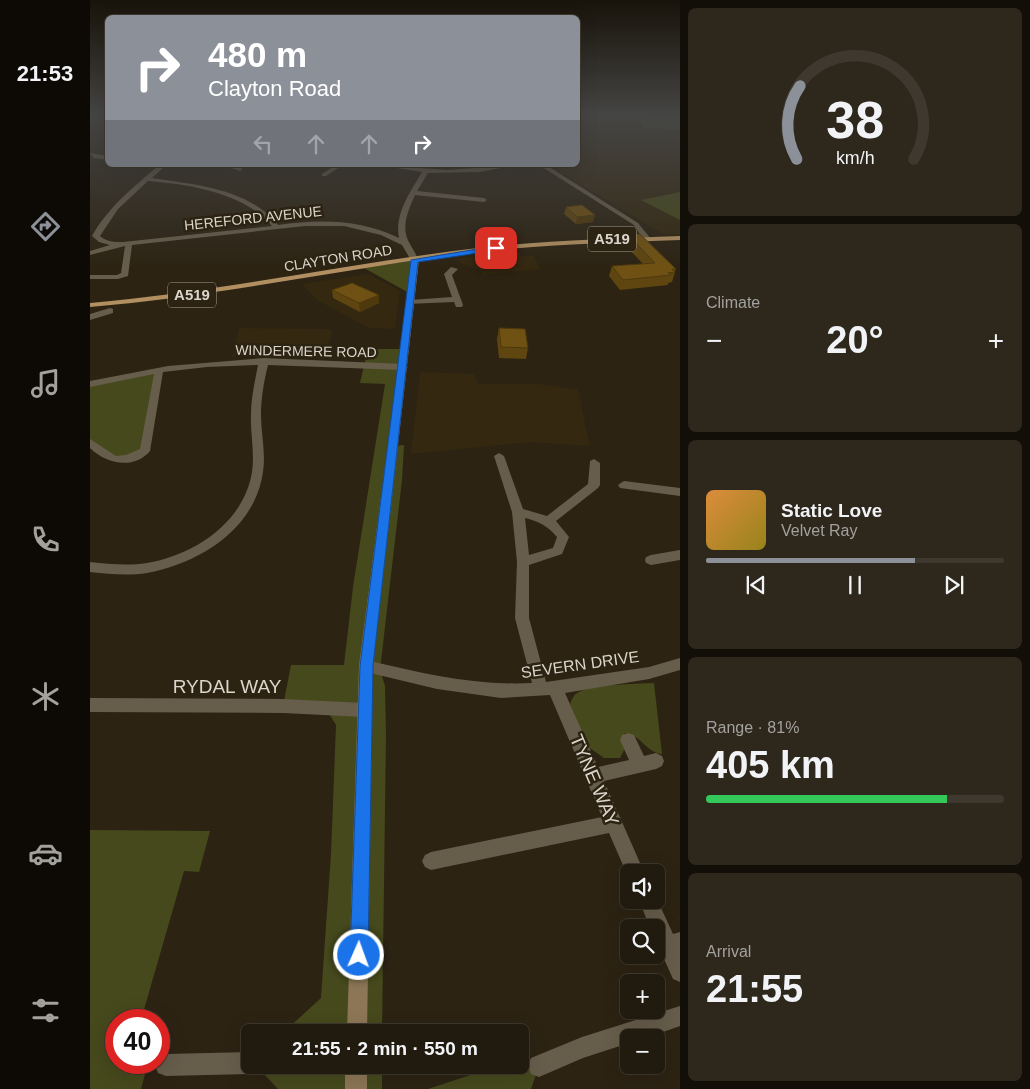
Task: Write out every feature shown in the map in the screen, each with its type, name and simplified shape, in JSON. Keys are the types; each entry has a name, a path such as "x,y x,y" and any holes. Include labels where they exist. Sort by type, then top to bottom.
{"main road":[{"name":"CLAYTON ROAD","path":"90,306 153,301 452,254 545,243 680,238"}],"street":[{"path":"90,232 100,228 127,197 161,167"},
{"path":"232,167 240,170"},
{"path":"324,175 337,167"},
{"path":"398,167 467,171 498,167"},
{"path":"545,167 636,224 648,239"},
{"path":"356,1024 366,666 381,530 403,367 414,260 411,251 405,243 402,230 406,210 426,170"},
{"path":"148,179 202,189 239,199 264,213 276,227"},
{"path":"414,193 484,200"},
{"name":"HEREFORD AVENUE","path":"90,253 126,244 312,222 337,222 369,227 385,232 405,243"},
{"name":"HEREFORD AVENUE","path":"100,228 96,236 99,239 104,242 126,244"},
{"name":"HEREFORD AVENUE","path":"385,232 402,230"},
{"path":"90,277 118,277 125,274 126,244"},
{"path":"410,302 458,302 448,274 454,269"},
{"path":"90,317 110,311"},
{"path":"90,567 123,570 146,568 172,562 208,544 235,521 248,504 257,477 256,413 258,390 264,361"},
{"name":"WINDERMERE ROAD","path":"90,384 198,364 264,361 403,367"},
{"path":"90,442 105,457 117,460 132,459 145,451 159,370"},
{"name":"TYNE WAY","path":"499,456 518,512 523,562 522,618 548,689 593,776 631,864"},
{"path":"549,521 556,513 594,485 594,463"},
{"path":"624,485 680,492"},
{"path":"518,512 549,521 555,525 563,537 558,551 523,562"},
{"path":"651,560 680,555"},
{"name":"SEVERN DRIVE","path":"366,666 446,684 501,691 548,689 649,673 680,664"},
{"name":"RYDAL WAY","path":"90,705 300,706 364,710"},
{"path":"593,776 648,763 628,740"},
{"path":"431,861 613,823"},
{"path":"653,909 674,943 680,972"},
{"path":"539,1066 582,1048 680,1016"},
{"path":"170,1065 241,1062"},
{"path":"356,1074 356,1089"}],"shaded area":[{"path":"580,165 680,165 680,234 663,234 552,167 580,167"},
{"path":"518,250 522,256 534,256 540,269 483,275 480,270 467,266 455,259"},
{"path":"368,274 400,291 395,329 369,328 317,300 302,284"},
{"path":"239,328 329,329 332,332 326,358 232,357"},
{"path":"420,372 474,374 478,384 538,384 578,390 590,446 529,442 411,454"}],"green space":[{"path":"680,192 680,220 641,200"},
{"path":"415,260 411,294 364,268"},
{"path":"368,349 404,349 393,446 404,445 402,480 380,670 385,686 386,735 382,1024 293,1024 321,998 331,854 336,725 325,707 283,706 291,665 344,665 353,587 385,384 360,383"},
{"path":"159,370 145,451 117,460 90,442 90,384"},
{"path":"654,683 662,754 656,753 636,737 625,733 624,750 620,758 604,758 587,746 570,704 576,694 586,689 605,686"},
{"path":"90,830 210,831 199,872 184,871 144,1009 105,1009 105,1074 145,1074 141,1089 90,1089"},
{"path":"529,1063 539,1066 531,1089 428,1089 474,1074 529,1074"},
{"path":"264,1074 382,1074 382,1089 278,1089"}],"building":[{"path":"582,205 595,215 577,217 566,207"},
{"path":"632,234 640,234 676,269 672,269 675,272 668,273 671,275 623,280 612,266 655,263 630,237"},
{"path":"352,283 379,295 359,303 332,290"},
{"path":"499,328 525,329 528,348 501,347"}],"route":[{"path":"359,955 366,666 382,520 403,367 414,260 496,248"}]}
